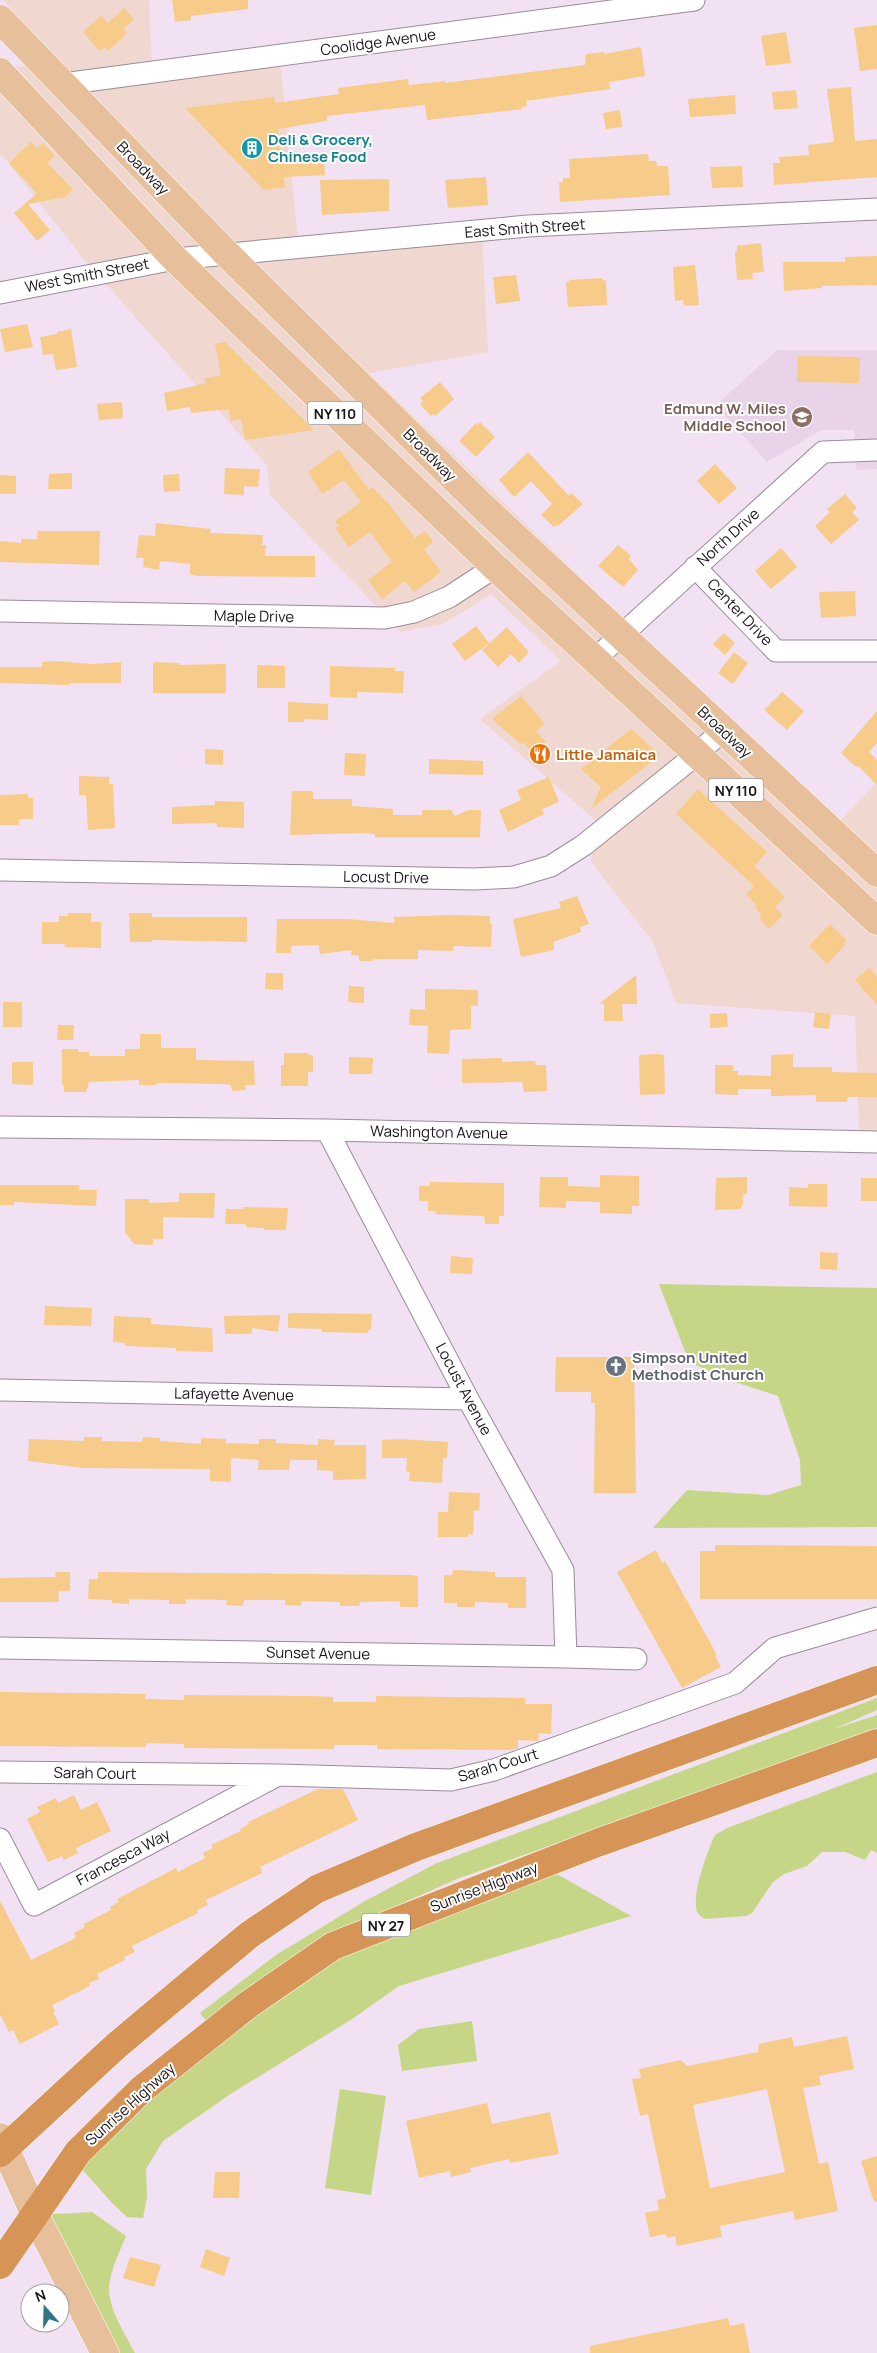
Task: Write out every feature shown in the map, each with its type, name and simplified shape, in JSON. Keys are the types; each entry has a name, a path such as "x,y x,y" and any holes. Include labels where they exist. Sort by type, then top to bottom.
{"highway":[{"path":"2,2146 116,2046 249,1935 317,1890 416,1847 877,1680"},
{"name":"Sunrise Highway","path":"0,2265 78,2152 142,2089 249,2004 333,1946 597,1843 877,1743"}],"main road":[{"name":"Broadway","path":"0,19 227,254 480,504 877,873"},
{"name":"NY 110","path":"0,72 175,258 495,567 877,920"},
{"path":"2,2146 105,2353"}],"street":[{"name":"Coolidge Avenue","path":"63,84 694,0"},
{"name":"East Smith Street","path":"175,258 528,226 877,209"},
{"name":"West Smith Street","path":"0,293 175,258"},
{"name":"North Drive","path":"595,659 823,452 877,450"},
{"name":"Maple Drive","path":"0,611 385,618 414,612 449,597 495,567"},
{"name":"Center Drive","path":"695,567 776,651 877,651"},
{"name":"Locust Drive","path":"0,870 474,879 514,877 551,866 584,845 697,754 723,730"},
{"name":"Washington Avenue","path":"0,1127 326,1130 877,1142"},
{"name":"Locust Avenue","path":"326,1130 468,1399 563,1570 566,1656"},
{"name":"Lafayette Avenue","path":"0,1390 468,1399"},
{"name":"Sarah Court","path":"0,1772 279,1775 451,1780 494,1770 735,1683 775,1648 877,1618"},
{"name":"Sunset Avenue","path":"0,1648 566,1656 636,1659"},
{"name":"Francesca Way","path":"0,1839 34,1905 279,1775"}],"shaded area":[{"path":"3,0 149,0 152,69 279,50 299,250 482,236 488,352 369,373 788,777 840,821 877,782 877,1134 859,1129 855,1016 676,1003 653,942 591,862 596,821 480,719 561,661 491,594 443,624 401,632 270,495 267,465 81,256 3,156 0,156 0,68 62,64"},
{"name":"Edmund W. Miles Middle School","path":"777,350 877,350 877,469 856,470 854,430 821,430 767,462 716,405"}],"green space":[{"path":"659,1284 877,1288 877,1527 653,1528 687,1490 768,1495 801,1485 800,1460 778,1396 732,1381 689,1362"},
{"path":"877,1698 877,1710 834,1729 877,1715 877,1728 457,1879 394,1907 309,1955 209,2024 200,2013 276,1955 365,1901 437,1863"},
{"path":"877,1772 877,1853 871,1850 865,1860 845,1852 822,1852 807,1866 784,1874 773,1882 752,1913 746,1916 705,1919 699,1914 696,1907 696,1899 699,1880 715,1835 727,1828"},
{"path":"541,1865 631,1916 399,1986 352,2019 232,2093 163,2141 146,2169 147,2197 143,2218 127,2217 73,2159 315,1958"},
{"path":"472,2021 477,2061 402,2071 398,2045 419,2029"},
{"path":"340,2089 386,2096 371,2195 325,2188"},
{"path":"92,2212 126,2236 113,2268 109,2288 115,2313 135,2353 105,2353 35,2215"}],"building":[{"path":"172,0 248,0 248,9 191,16 191,20 175,22"},
{"path":"124,8 134,19 123,29 127,33 108,51 105,47 100,51 83,32 101,15 108,23"},
{"path":"877,25 877,69 860,71 854,28"},
{"path":"786,32 791,63 766,66 761,36"},
{"path":"641,47 645,76 609,82 610,89 526,101 527,106 522,107 523,109 427,120 425,105 327,116 327,121 278,129 282,161 324,159 325,175 284,177 285,187 264,190 185,108 274,97 275,103 339,94 338,88 408,79 409,85 445,81 445,83 585,65 586,54 604,52 604,54"},
{"path":"851,87 855,141 877,139 877,177 774,185 773,163 780,163 779,157 809,155 808,145 834,142 827,89"},
{"path":"796,90 798,108 774,110 772,92"},
{"path":"735,95 736,114 690,117 688,99"},
{"path":"620,110 622,127 606,129 603,113"},
{"path":"31,142 38,148 43,143 55,156 47,163 73,189 65,197 28,204 50,230 37,241 14,213 37,193 9,163"},
{"path":"648,154 649,161 656,161 657,166 668,166 670,195 560,202 559,182 563,182 563,178 570,178 569,159"},
{"path":"742,166 743,187 712,188 710,167"},
{"path":"486,177 488,205 448,208 445,180"},
{"path":"389,179 389,211 322,215 320,180"},
{"path":"761,243 764,272 752,273 753,279 737,280 735,252 737,251 737,246"},
{"path":"877,256 877,285 822,286 822,288 784,291 783,262 845,262 845,257"},
{"path":"695,265 699,305 684,306 683,300 675,301 673,267"},
{"path":"516,275 520,301 496,304 493,277"},
{"path":"602,278 603,281 606,280 607,305 568,307 566,282 569,282 569,280"},
{"path":"27,324 33,347 5,352 0,329"},
{"path":"71,329 77,367 56,370 53,354 43,355 40,337"},
{"path":"225,342 314,430 245,440 241,419 231,421 229,409 191,413 190,407 167,411 164,393 207,383 204,379 221,375 215,344"},
{"path":"798,356 860,357 859,383 797,382"},
{"path":"440,382 454,399 435,416 433,414 431,416 420,404 423,401 420,398"},
{"path":"122,402 123,418 99,420 97,404"},
{"path":"480,422 495,437 476,457 459,441 476,423 477,425"},
{"path":"339,449 369,490 372,487 389,504 415,538 425,531 433,542 424,549 441,572 414,592 405,581 382,599 368,580 392,562 370,532 349,547 335,528 339,526 335,521 361,502 344,480 322,494 308,472"},
{"path":"528,452 569,496 571,493 583,504 558,526 554,527 541,515 552,504 531,481 514,497 499,480"},
{"path":"715,464 737,488 719,504 697,481"},
{"path":"225,468 260,469 258,487 244,486 244,495 224,494"},
{"path":"72,473 72,489 48,489 49,474"},
{"path":"179,474 180,491 164,492 163,475"},
{"path":"0,475 16,476 16,494 0,494"},
{"path":"845,494 857,508 852,512 859,520 831,544 815,526 830,512 827,509"},
{"path":"156,523 211,529 210,533 263,535 262,545 266,545 265,556 315,556 315,577 197,576 190,574 190,564 160,561 159,570 143,567 144,558 136,558 139,535 155,536"},
{"path":"38,531 100,531 99,565 0,562 0,541 21,543 21,539 37,539"},
{"path":"618,545 631,556 629,559 638,570 623,587 598,566"},
{"path":"781,548 797,567 771,589 755,571"},
{"path":"855,591 856,616 821,618 819,592"},
{"path":"476,626 489,643 465,661 452,644"},
{"path":"507,627 529,652 519,663 511,654 498,667 482,650"},
{"path":"724,633 735,643 725,655 713,644"},
{"path":"734,652 748,663 733,684 718,673"},
{"path":"42,662 93,664 121,662 121,683 69,683 69,685 0,683 0,667 42,667"},
{"path":"153,662 179,663 179,665 226,664 226,693 153,693"},
{"path":"257,665 285,666 285,688 257,688"},
{"path":"330,666 395,668 395,671 404,671 403,693 357,692 357,698 330,697"},
{"path":"782,692 804,711 787,730 764,710"},
{"path":"521,696 545,724 536,731 546,742 532,753 523,742 521,744 492,719"},
{"path":"288,702 328,704 328,720 304,719 304,722 288,722"},
{"path":"877,711 877,743 869,752 877,760 877,785 858,766 856,767 841,753"},
{"path":"631,729 660,755 591,809 601,787 581,769"},
{"path":"205,749 223,750 223,765 205,764"},
{"path":"345,753 366,754 365,776 344,775"},
{"path":"429,759 483,761 483,775 429,774"},
{"path":"79,776 109,777 109,784 113,784 115,828 88,830 86,795 79,795"},
{"path":"549,777 559,802 542,809 544,814 508,832 499,810 521,800 517,790"},
{"path":"698,789 767,852 754,866 785,897 775,907 783,915 769,929 759,918 762,915 755,908 757,906 746,894 754,886 676,814"},
{"path":"292,791 313,791 313,799 352,799 352,806 393,809 393,815 422,815 422,810 451,810 455,816 468,810 481,810 480,837 375,837 375,834 361,833 290,835"},
{"path":"28,794 28,798 33,798 33,819 19,819 19,825 0,825 0,795"},
{"path":"215,801 244,802 244,828 217,827 217,823 172,824 172,807 215,805"},
{"path":"577,896 589,924 580,927 581,932 553,942 554,950 521,957 513,919 561,908 559,902"},
{"path":"68,913 91,913 91,922 101,922 101,948 64,947 65,944 42,944 42,922 59,922 59,916 68,916"},
{"path":"129,913 152,913 152,917 247,917 247,942 152,940 152,942 130,942"},
{"path":"490,916 490,924 492,924 491,947 453,946 453,951 418,950 418,959 373,959 373,961 359,961 359,956 351,955 352,950 320,954 319,945 291,946 291,953 276,953 277,919 347,919 394,923 394,917"},
{"path":"830,924 847,941 827,964 809,946"},
{"path":"869,968 877,977 877,1005 855,980"},
{"path":"266,973 283,973 283,990 265,989"},
{"path":"636,975 637,1004 622,1004 623,1021 604,1021 604,1004 599,1004"},
{"path":"349,986 364,987 364,1003 348,1002"},
{"path":"425,989 478,990 478,1006 471,1006 471,1029 450,1030 449,1054 427,1053 428,1026 409,1025 410,1009 425,1010"},
{"path":"3,1002 22,1002 22,1027 3,1027"},
{"path":"815,1012 831,1014 829,1029 813,1027"},
{"path":"727,1013 728,1027 710,1028 710,1014"},
{"path":"58,1025 74,1025 73,1040 57,1040"},
{"path":"140,1034 161,1034 161,1048 196,1048 196,1060 254,1061 255,1085 245,1085 246,1090 232,1091 231,1085 223,1084 156,1083 156,1085 139,1085 139,1080 89,1082 86,1092 64,1092 64,1085 62,1085 62,1049 78,1049 78,1052 89,1052 89,1056 125,1056 125,1049 140,1049"},
{"path":"284,1053 309,1053 308,1055 313,1055 313,1072 308,1072 308,1086 281,1086 281,1065 284,1065"},
{"path":"793,1054 793,1067 832,1067 832,1072 877,1073 877,1097 848,1097 847,1102 816,1102 816,1095 771,1096 771,1089 738,1089 738,1095 715,1094 715,1065 733,1065 733,1071 738,1071 738,1075 771,1076 771,1055"},
{"path":"639,1055 664,1055 665,1094 640,1095"},
{"path":"349,1057 373,1058 372,1074 349,1074"},
{"path":"502,1058 502,1062 535,1061 536,1065 546,1065 547,1091 524,1092 522,1082 462,1083 462,1059"},
{"path":"12,1062 33,1062 33,1085 12,1084"},
{"path":"600,1175 639,1176 639,1206 632,1206 632,1214 600,1213 600,1202 566,1201 566,1208 539,1207 540,1177 568,1177 568,1186 600,1187"},
{"path":"747,1177 747,1194 743,1194 741,1209 715,1210 716,1178"},
{"path":"861,1178 877,1178 877,1201 861,1201"},
{"path":"430,1182 504,1183 504,1216 499,1216 499,1224 485,1224 484,1216 435,1214 436,1211 428,1211 428,1201 419,1201 419,1186 430,1186"},
{"path":"808,1184 827,1184 827,1207 789,1206 789,1187 808,1188"},
{"path":"0,1185 79,1185 79,1190 97,1190 96,1206 14,1202 14,1205 0,1205"},
{"path":"179,1193 215,1193 214,1218 163,1217 163,1239 153,1239 153,1245 134,1244 125,1232 125,1199 149,1199 149,1203 179,1202"},
{"path":"243,1207 288,1208 286,1230 264,1230 264,1228 246,1227 246,1224 225,1224 226,1209 243,1209"},
{"path":"820,1252 838,1253 837,1270 820,1269"},
{"path":"451,1256 473,1258 472,1274 450,1273"},
{"path":"45,1306 92,1308 91,1326 44,1325"},
{"path":"288,1314 372,1314 371,1330 368,1330 368,1333 322,1332 322,1329 288,1328"},
{"path":"280,1315 278,1332 252,1328 252,1334 225,1334 224,1316"},
{"path":"114,1316 151,1318 151,1324 212,1328 213,1352 176,1351 176,1348 125,1346 125,1343 113,1342"},
{"path":"556,1357 634,1357 636,1493 594,1493 595,1403 591,1403 591,1392 555,1392"},
{"path":"84,1437 102,1437 102,1441 142,1442 143,1437 160,1438 160,1441 201,1444 201,1438 226,1439 226,1443 259,1444 259,1439 276,1439 276,1443 318,1445 318,1439 335,1440 334,1445 366,1445 366,1479 333,1480 333,1471 317,1470 317,1460 290,1460 289,1470 258,1470 259,1460 231,1458 231,1482 210,1481 210,1469 84,1468 28,1461 29,1439 84,1441"},
{"path":"400,1439 448,1442 447,1458 443,1458 442,1483 409,1481 410,1472 406,1471 407,1458 382,1458 382,1440"},
{"path":"449,1492 480,1493 479,1511 474,1510 473,1535 468,1534 468,1537 438,1537 438,1512 448,1512"},
{"path":"715,1545 877,1546 877,1599 700,1599 700,1551 715,1551"},
{"path":"656,1550 662,1563 665,1561 717,1655 715,1656 721,1667 682,1688 617,1572"},
{"path":"453,1570 495,1572 495,1577 526,1577 526,1608 508,1608 508,1603 475,1602 475,1607 457,1607 457,1603 444,1603 444,1575 452,1575"},
{"path":"55,1572 70,1572 70,1591 58,1591 59,1602 0,1602 0,1578 56,1577"},
{"path":"98,1572 411,1575 418,1576 418,1607 400,1607 400,1601 360,1602 359,1606 340,1606 340,1602 301,1601 301,1606 285,1605 285,1600 244,1600 243,1606 226,1605 227,1600 186,1599 186,1604 169,1604 169,1600 129,1599 129,1604 112,1603 112,1600 88,1599 89,1579 98,1579"},
{"path":"0,1692 146,1694 145,1699 184,1700 184,1695 311,1696 333,1697 333,1702 376,1702 376,1696 525,1698 525,1704 552,1704 551,1734 539,1733 538,1741 518,1740 518,1748 511,1750 377,1749 377,1745 334,1745 334,1749 184,1748 184,1744 146,1743 146,1747 0,1746"},
{"path":"318,1789 343,1789 358,1820 260,1867 262,1873 206,1900 208,1905 197,1910 198,1913 132,1946 135,1952 124,1957 125,1960 97,1974 99,1979 89,1983 90,1986 52,2005 59,2024 20,2044 13,2030 9,2032 0,2014 0,1901 31,1960 76,1938 74,1933 85,1927 83,1924 111,1910 110,1907 119,1902 117,1899 176,1868 178,1872 205,1858 203,1853 213,1848 211,1845 241,1831 240,1829 249,1824 248,1822"},
{"path":"74,1795 81,1810 97,1802 111,1831 76,1848 78,1853 64,1860 62,1856 48,1862 27,1819 40,1812 37,1807 56,1798 58,1803"},
{"path":"847,2036 854,2069 819,2076 821,2085 803,2088 819,2164 828,2162 838,2211 795,2220 793,2211 720,2226 722,2237 677,2246 675,2236 667,2238 666,2234 650,2237 645,2213 659,2210 657,2200 666,2198 648,2114 640,2116 632,2079 641,2078 639,2069 681,2060 687,2066 758,2052 759,2044 792,2037 794,2047","holes":["767,2089 785,2172 710,2188 693,2105"]},
{"path":"487,2103 492,2124 550,2112 559,2154 510,2163 509,2159 470,2168 471,2172 451,2177 450,2171 419,2178 406,2121"},
{"path":"877,2156 877,2201 874,2202 861,2161"},
{"path":"215,2172 240,2172 239,2198 213,2198"},
{"path":"206,2249 230,2258 224,2276 200,2267"},
{"path":"130,2257 161,2265 154,2287 123,2278"},
{"path":"728,2318 730,2326 744,2323 750,2353 590,2353 590,2346"}],"place":[{"name":"Deli & Grocery, Chinese Food","path":"252,148"},
{"name":"Edmund W. Miles Middle School","path":"802,417"},
{"name":"Little Jamaica","path":"540,754"},
{"name":"Simpson United Methodist Church","path":"616,1366"}]}
